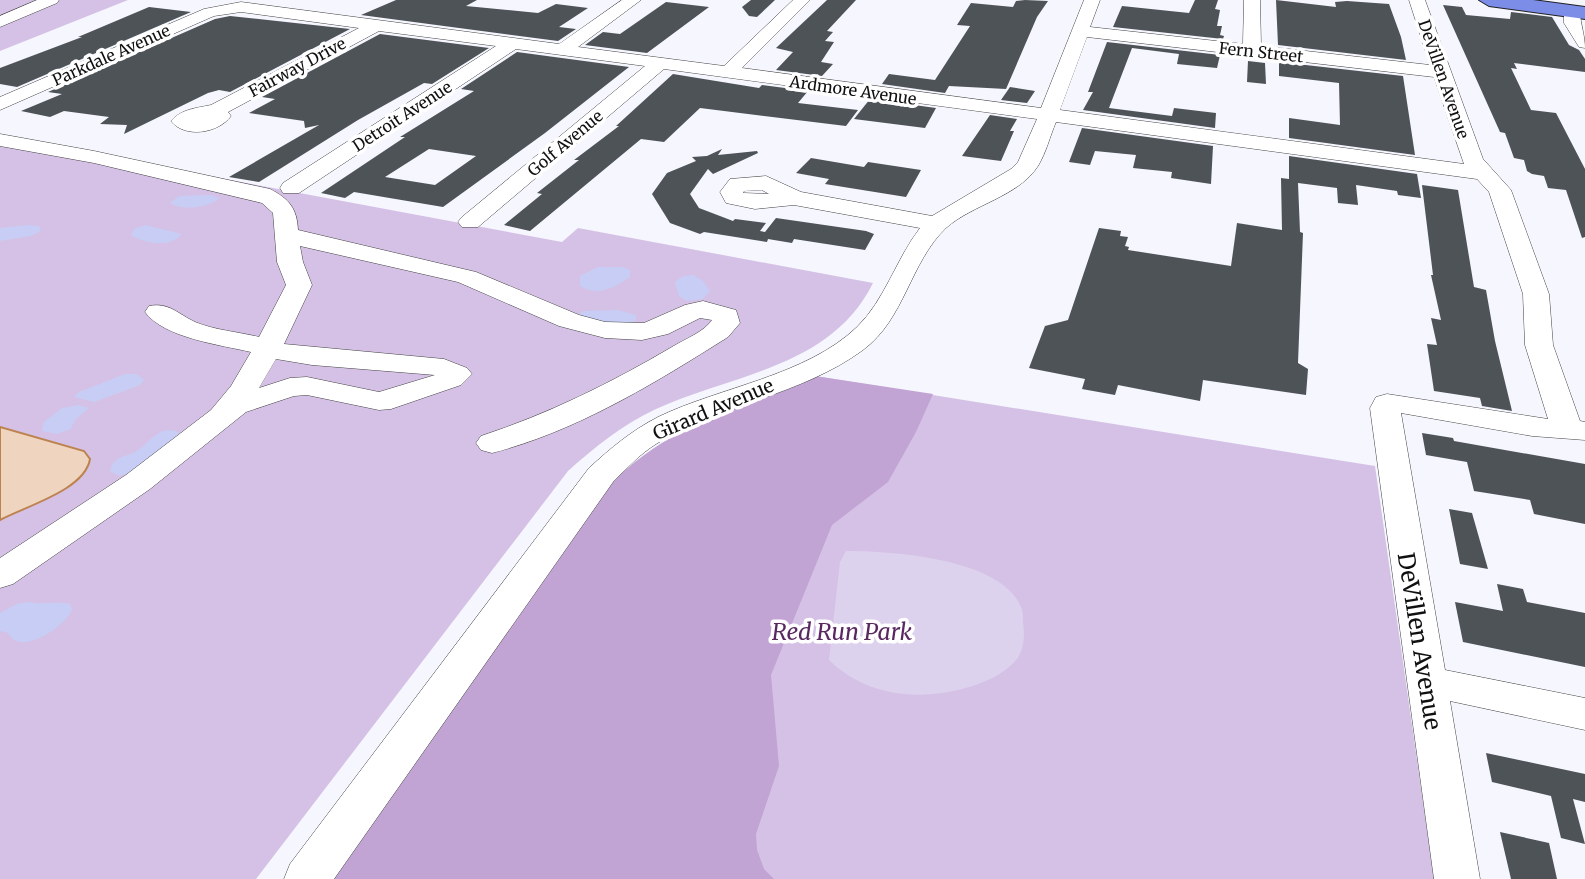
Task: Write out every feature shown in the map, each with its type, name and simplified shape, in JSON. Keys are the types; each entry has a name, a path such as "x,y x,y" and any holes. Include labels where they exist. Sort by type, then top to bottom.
{"main road":[{"path":"1489,0 1578,12"}],"street":[{"path":"0,7 22,0"},
{"path":"0,22 51,0"},
{"path":"561,51 632,0"},
{"path":"727,73 802,0"},
{"name":"Girard Avenue","path":"307,879 601,475 645,437 820,363 855,343 882,316 913,257 936,224 1020,174 1028,164 1048,116 1092,0"},
{"path":"1252,0 1252,51"},
{"name":"DeVillen Avenue","path":"1417,0 1473,161 1500,190 1536,294 1539,345 1576,430 1532,428 1413,405 1387,403 1384,415 1457,879"},
{"path":"324,18 349,5"},
{"name":"Ardmore Avenue","path":"223,8 248,7 1483,173"},
{"name":"Parkdale Avenue","path":"0,104 223,8"},
{"path":"1578,12 1572,23 1585,43"},
{"name":"Fairway Drive","path":"217,110 377,25"},
{"name":"Fern Street","path":"1080,31 1442,72"},
{"name":"Detroit Avenue","path":"291,188 512,44"},
{"name":"Golf Avenue","path":"470,222 659,64"},
{"path":"0,140 94,157 262,194 280,202 286,210 290,262 299,285 268,348 243,390 224,413 138,481 0,575"},
{"path":"794,198 936,224"},
{"path":"286,234 466,277 496,288 560,319 585,327 629,332 649,331 691,310 702,308 726,316 726,323 718,331 613,393 521,434 492,443"},
{"path":"159,312 186,328 307,358 423,364 457,374 451,379 391,400 379,401 307,386 274,392 224,413"},
{"path":"1426,681 1585,714"}],"green space":[{"path":"0,0 128,0 0,51"},
{"path":"0,137 562,242 578,228 873,283 855,311 832,334 806,351 777,365 656,409 609,437 568,471 256,879 0,879"},
{"name":"Red Run Park","path":"815,376 1375,466 1434,879 322,879"},
{"path":"846,551 916,556 969,568 992,578 1010,591 1022,609 1024,637 1017,659 1006,670 984,682 944,693 891,692 858,681 843,672 829,660 840,562"}],"shaded area":[{"path":"815,376 933,394 916,432 888,482 832,525 771,675 779,766 756,834 757,850 764,869 774,879 322,879 610,484 632,464 681,432 706,419"},
{"path":"0,427 84,451 90,459 86,470 77,480 53,496 0,520"}],"sand":[{"path":"211,195 219,198 202,206 188,208 170,203 179,196"},
{"path":"145,225 182,234 165,243 143,241 131,235 134,229"},
{"path":"39,226 41,231 31,236 0,241 0,228"},
{"path":"598,267 623,267 630,270 630,277 612,288 600,291 580,286 580,276"},
{"path":"693,275 702,280 710,291 703,299 687,301 679,296 675,282 683,276"},
{"path":"618,310 636,315 636,321 608,326 576,316 583,311"},
{"path":"125,374 137,374 144,380 140,385 94,402 74,397 79,392"},
{"path":"79,405 89,408 75,420 71,429 57,434 42,431 44,422 62,408"},
{"path":"166,430 176,431 182,436 134,471 119,476 110,471 117,459 137,451"},
{"path":"17,604 70,604 72,609 64,621 51,632 35,640 17,641 8,633 0,631 0,613"}],"building":[{"path":"396,0 477,0 466,6 538,13 556,4 588,8 559,27 576,29 558,41 361,15"},
{"path":"751,0 775,0 757,17 749,16 742,7"},
{"path":"827,0 856,0 827,31 833,32 825,41 834,42 821,62 833,64 822,76 776,70 793,52 776,48"},
{"path":"1195,0 1218,0 1215,9 1220,10 1217,26 1222,26 1220,35 1224,36 1223,39 1113,27 1122,6 1189,13"},
{"path":"1276,0 1336,7 1335,2 1347,1 1389,4 1406,60 1278,45"},
{"path":"1016,1 1048,1 1037,17 1006,89 949,86 945,93 882,84 889,74 935,80 970,26 957,25 971,3 1013,7"},
{"path":"666,2 709,7 647,53 585,45 603,32 620,34"},
{"path":"1443,5 1462,7 1466,15 1510,19 1511,12 1552,17 1569,45 1579,50 1585,59 1585,72 1514,63 1517,69 1511,68 1531,110 1556,113 1585,169 1585,237 1582,238 1566,190 1548,188 1544,176 1527,171 1524,160 1514,158 1505,133 1500,132"},
{"path":"149,7 191,12 17,87 0,84 0,68 82,37 78,37"},
{"path":"230,16 350,29 230,92 219,90 208,93 124,134 127,125 100,124 109,117 64,111 50,117 21,111 62,94 48,92 215,19"},
{"path":"380,34 489,48 432,84 424,83 358,120 259,182 229,177 319,125 305,128 304,121 249,113 275,99 262,97"},
{"path":"1107,42 1220,55 1217,68 1177,64 1179,54 1132,48 1109,108 1172,116 1174,108 1216,113 1215,128 1083,110 1093,92 1088,92"},
{"path":"517,52 629,67 545,133 443,207 354,192 345,198 321,193 405,137 400,137 474,91 461,89","holes":["429,149 476,156 435,185 385,177"]},
{"path":"1248,61 1265,63 1266,84 1247,82"},
{"path":"1279,62 1403,76 1415,155 1289,138 1289,118 1340,125 1339,83 1279,76"},
{"path":"673,74 759,88 762,85 808,91 798,103 858,110 846,126 700,108 664,142 641,139 530,231 504,225 542,194 537,193 579,160 574,160 619,126 616,126"},
{"path":"1010,87 1035,91 1027,103 1001,100"},
{"path":"870,99 936,108 925,128 854,119"},
{"path":"990,115 1017,119 1010,131 1014,131 1001,161 962,156"},
{"path":"1082,128 1213,146 1211,184 1171,178 1172,172 1133,168 1136,155 1095,151 1090,165 1069,162"},
{"path":"722,149 718,155 758,153 713,174 708,169 690,194 699,208 733,221 735,219 766,223 760,231 765,232 776,218 866,231 874,234 865,250 794,239 792,243 768,239 767,242 704,232 700,234 670,223 652,194 667,173 696,161 692,157 707,156"},
{"path":"1289,156 1417,174 1421,198 1398,195 1397,191 1356,185 1358,205 1338,203 1337,188 1298,183 1300,232 1303,233 1298,363 1308,369 1306,395 1203,380 1200,401 1118,385 1115,395 1082,389 1085,379 1029,368 1045,326 1068,320 1099,228 1121,231 1120,236 1128,237 1125,246 1129,247 1128,250 1231,266 1237,223 1282,230 1281,178 1289,179"},
{"path":"811,158 864,167 868,162 921,170 906,197 825,184 829,179 796,173"},
{"path":"1422,185 1458,190 1474,287 1486,290 1512,411 1482,406 1480,398 1434,391 1427,344 1437,345 1431,318 1441,320 1431,275"},
{"path":"1422,433 1585,464 1585,524 1534,514 1530,500 1474,491 1467,462 1426,455"},
{"path":"1449,509 1472,513 1488,569 1460,564"},
{"path":"1497,584 1523,589 1527,602 1585,613 1585,667 1463,642 1455,602 1503,611"},
{"path":"1486,753 1585,774 1585,802 1573,799 1585,844 1561,838 1551,796 1492,782"},
{"path":"1500,832 1549,843 1557,879 1511,879"}]}
